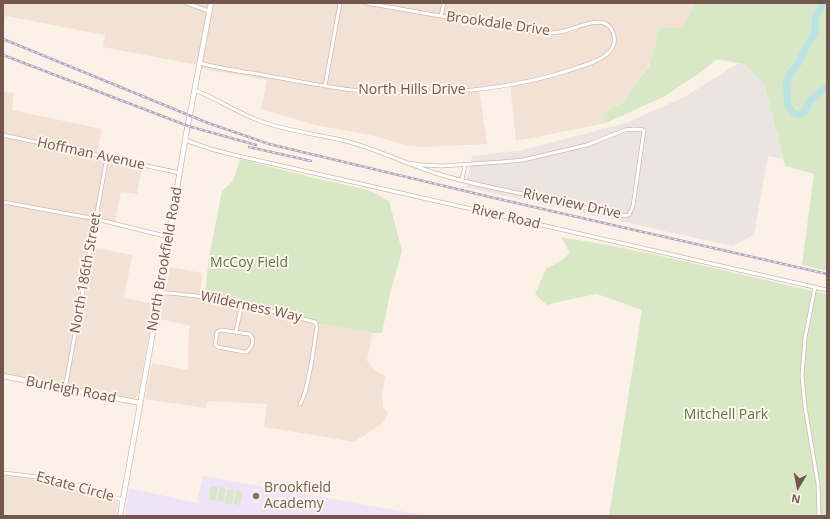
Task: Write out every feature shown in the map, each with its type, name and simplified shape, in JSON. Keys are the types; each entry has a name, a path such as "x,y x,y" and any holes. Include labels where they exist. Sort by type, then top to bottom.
{"street":[{"path":"186,3 209,11"},
{"name":"North Brookfield Road","path":"120,516 160,293 185,140 211,3"},
{"path":"325,86 340,3"},
{"name":"Brookdale Drive","path":"366,3 545,34 565,31 589,23 599,22 604,23 610,28 614,36 614,44"},
{"path":"441,16 444,3"},
{"name":"North Hills Drive","path":"200,63 230,70 363,91 394,93 446,92 506,86 541,79 585,65 610,52 614,44"},
{"name":"Riverview Drive","path":"195,90 234,110 262,122 349,142 429,171 462,180 623,216 629,215 633,206 644,130 625,130 586,145 523,160 428,166 408,163"},
{"name":"Hoffman Avenue","path":"3,135 180,172"},
{"name":"River Road","path":"185,140 210,149 827,290"},
{"name":"North 186th Street","path":"65,389 107,157"},
{"path":"462,180 464,164"},
{"path":"3,202 96,219 169,236"},
{"path":"815,287 806,338 802,376 805,407 818,484 819,516"},
{"name":"Wilderness Way","path":"160,293 188,295 242,303 277,313 311,320 317,324 307,387 304,398 300,404"},
{"path":"236,332 242,303"},
{"path":"219,330 236,332 249,334 252,337 253,344 247,352 223,349 215,344 217,332 219,330"},
{"name":"Burleigh Road","path":"3,376 140,403"},
{"name":"Estate Circle","path":"3,473 22,474 65,482 123,500"}],"shaded area":[{"path":"3,3 208,3 197,65 103,47 105,35 6,16 3,29"},
{"path":"213,3 695,3 683,28 660,27 649,65 622,103 603,113 606,123 516,141 510,84 479,88 487,144 425,147 408,146 371,135 315,125 261,109 267,80 202,69"},
{"path":"739,63 745,64 765,86 783,159 768,156 754,235 732,246 466,187 472,156 523,150 626,123 686,96"},
{"path":"3,91 14,93 12,110 102,129 96,158 142,168 137,194 121,192 115,222 93,217 88,246 132,255 124,298 154,304 139,391 136,398 130,399 3,375"},
{"path":"170,267 202,273 200,299 222,301 308,322 372,333 367,361 374,370 385,376 382,395 383,407 388,413 383,423 354,442 264,427 267,404 208,401 205,408 145,399 152,363 188,370 188,342 190,326 160,319"},
{"path":"3,476 22,477 70,487 117,501 118,505 116,516 3,516"},
{"name":"Brookfield Academy","path":"203,476 428,516 125,516 129,488 197,503"}],"green space":[{"path":"695,3 827,3 827,271 802,265 814,174 785,166 765,86 745,64 717,59 698,74 665,96 606,123 603,113 622,103 649,66 660,27 683,28"},
{"name":"McCoy Field","path":"240,159 368,190 389,201 402,251 390,294 382,333 372,333 319,324 311,319 206,296 205,293 209,257 222,191 233,181"},
{"name":"Mitchell Park","path":"561,237 662,256 827,294 827,516 609,516 642,310 597,294 547,305 535,294 546,269 562,260 570,253"},
{"path":"211,486 218,487 215,501 209,499"},
{"path":"220,487 226,489 223,502 217,501"},
{"path":"228,489 234,490 232,504 225,503"},
{"path":"236,490 243,492 240,505 234,504"}],"waterway":[{"path":"823,3 815,18 815,34 807,45 798,64 790,73 786,81 788,105 793,113 800,115 805,112 810,101 827,86"}],"railway":[{"path":"3,39 208,123 269,144 490,197 827,274"},
{"path":"3,55 188,126 256,145"},
{"path":"249,147 311,161"}],"place":[{"name":"Brookfield Academy","path":"256,496"}]}
